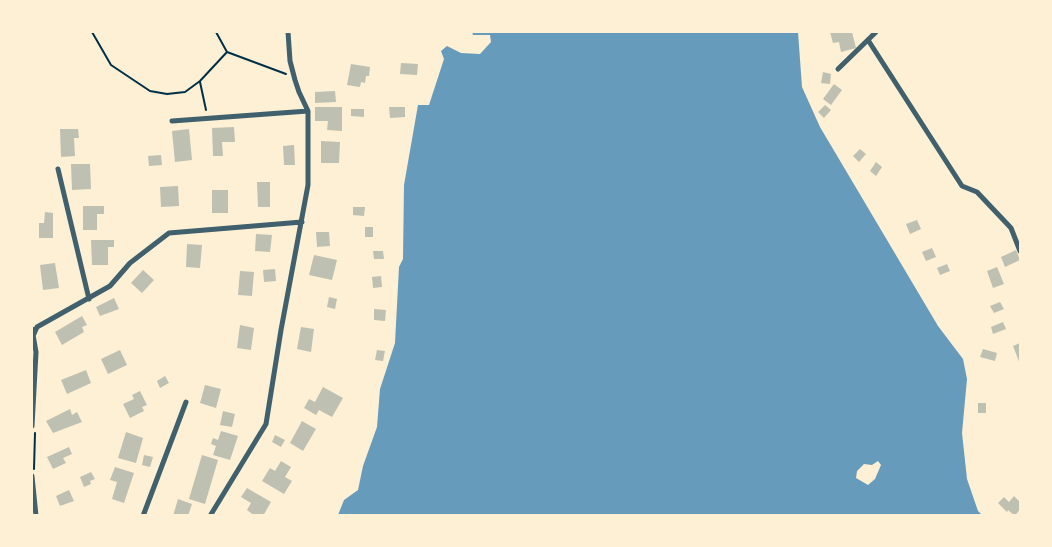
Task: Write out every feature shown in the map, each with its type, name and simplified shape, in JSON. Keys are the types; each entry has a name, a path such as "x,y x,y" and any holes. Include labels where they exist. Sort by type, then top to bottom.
{"street":[{"path":"210,516 266,424 308,185 309,110 294,76 288,32"},
{"path":"838,69 876,32"},
{"path":"868,40 962,187 977,192 1011,228 1020,251"},
{"path":"172,121 309,110"},
{"path":"58,169 89,299"},
{"path":"32,335 37,327 110,286 130,263 169,233 302,222"},
{"path":"32,329 36,352 32,426"},
{"path":"143,516 186,402"},
{"path":"32,477 36,516"}],"path":[{"path":"92,32 111,65 150,91 167,94 185,92 227,52"},
{"path":"216,32 227,52 275,72 294,76"},
{"path":"200,80 207,118"}],"water":[{"path":"472,32 798,32 802,87 820,127 938,326 963,359 967,379 962,433 967,479 978,511 982,515 338,515 344,500 358,490 363,466 377,427 380,389 395,343 399,267 403,259 404,185 418,105 429,105 444,59 441,51 447,46 461,53 480,54 491,42 490,35 473,35","holes":["878,461 881,465 875,479 868,485 856,478 857,471 864,464 872,465"]}],"building":[{"path":"830,32 852,32 856,48 841,52 839,42 833,43"},
{"path":"401,63 418,64 417,75 400,74"},
{"path":"351,64 370,67 369,76 366,76 365,83 361,82 360,87 347,85"},
{"path":"823,72 831,74 830,84 821,83"},
{"path":"834,84 842,90 831,105 823,99"},
{"path":"335,91 336,102 315,103 315,92"},
{"path":"825,105 831,110 824,118 818,112"},
{"path":"315,107 342,107 342,131 327,130 328,121 315,121"},
{"path":"389,107 405,107 405,117 390,118"},
{"path":"351,109 364,109 364,117 351,116"},
{"path":"234,127 235,142 222,142 223,156 213,156 212,128"},
{"path":"60,129 78,129 79,138 74,138 75,156 61,157"},
{"path":"189,129 192,160 175,162 172,131"},
{"path":"321,141 340,142 339,163 321,163"},
{"path":"294,145 295,165 284,165 283,146"},
{"path":"860,149 866,154 859,162 853,156"},
{"path":"161,155 162,165 149,166 148,156"},
{"path":"876,162 882,167 876,176 870,171"},
{"path":"71,164 90,164 91,189 72,190"},
{"path":"257,182 270,182 270,207 258,207"},
{"path":"178,186 179,206 161,207 160,187"},
{"path":"212,190 228,190 228,213 212,213"},
{"path":"83,206 104,206 104,214 97,214 97,230 83,230"},
{"path":"353,207 365,207 364,216 353,215"},
{"path":"45,212 53,213 53,238 39,238 39,223 44,223"},
{"path":"917,220 921,229 910,234 906,224"},
{"path":"365,227 373,227 373,237 365,237"},
{"path":"316,232 329,232 330,246 317,247"},
{"path":"256,234 272,235 270,252 255,251"},
{"path":"91,240 114,240 114,247 108,247 108,265 92,265"},
{"path":"187,244 202,245 200,268 186,267"},
{"path":"932,248 936,257 926,261 922,252"},
{"path":"1016,250 1020,260 1005,267 1001,257"},
{"path":"373,251 383,251 384,259 374,259"},
{"path":"314,255 337,260 332,280 309,275"},
{"path":"55,263 59,288 43,290 40,265"},
{"path":"947,264 950,271 940,275 937,268"},
{"path":"997,267 1004,284 993,288 987,271"},
{"path":"275,269 276,281 264,282 263,270"},
{"path":"143,270 154,280 142,293 131,283"},
{"path":"240,271 254,272 252,296 238,295"},
{"path":"381,276 382,287 373,288 372,277"},
{"path":"329,297 337,299 335,309 327,307"},
{"path":"114,298 119,309 100,316 96,307"},
{"path":"1000,302 1004,309 994,313 990,306"},
{"path":"374,309 386,310 385,321 374,320"},
{"path":"82,316 87,325 82,327 84,332 62,345 55,332"},
{"path":"1003,322 1006,329 993,334 991,327"},
{"path":"240,325 254,328 251,350 237,348"},
{"path":"301,327 314,329 311,352 297,349"},
{"path":"1020,343 1020,364 1013,346"},
{"path":"983,349 997,353 995,361 980,357"},
{"path":"120,350 127,365 108,374 101,359"},
{"path":"377,350 385,351 383,361 375,360"},
{"path":"86,370 91,383 67,394 61,380"},
{"path":"165,376 169,383 160,388 157,381"},
{"path":"205,385 221,389 216,408 200,403"},
{"path":"323,387 343,398 332,417 319,410 316,415 304,408 309,399 315,402"},
{"path":"140,391 147,405 142,407 144,411 130,418 123,404 134,399 132,395"},
{"path":"978,403 986,403 986,413 978,413"},
{"path":"70,409 72,415 77,412 82,422 53,433 46,421"},
{"path":"223,411 235,414 232,427 220,425"},
{"path":"302,421 316,429 303,451 290,443"},
{"path":"221,431 238,436 230,460 213,455 216,446 211,444 213,438 218,440"},
{"path":"126,432 143,438 136,463 118,458"},
{"path":"275,435 285,440 281,447 272,442"},
{"path":"69,447 72,454 63,458 66,463 53,469 47,457"},
{"path":"144,455 153,457 150,467 142,465"},
{"path":"202,455 218,460 205,504 189,499"},
{"path":"281,461 291,467 285,477 292,481 284,494 262,481 270,468 275,471"},
{"path":"115,467 134,473 124,503 112,499 117,482 110,480"},
{"path":"91,472 95,479 84,487 80,477"},
{"path":"247,488 271,502 263,516 255,516 247,510 251,503 241,497"},
{"path":"69,490 74,501 60,506 56,496"},
{"path":"1014,496 1020,502 1020,509 1015,516 998,503 1004,497 1009,502"},
{"path":"178,499 192,504 188,516 173,516"}]}
